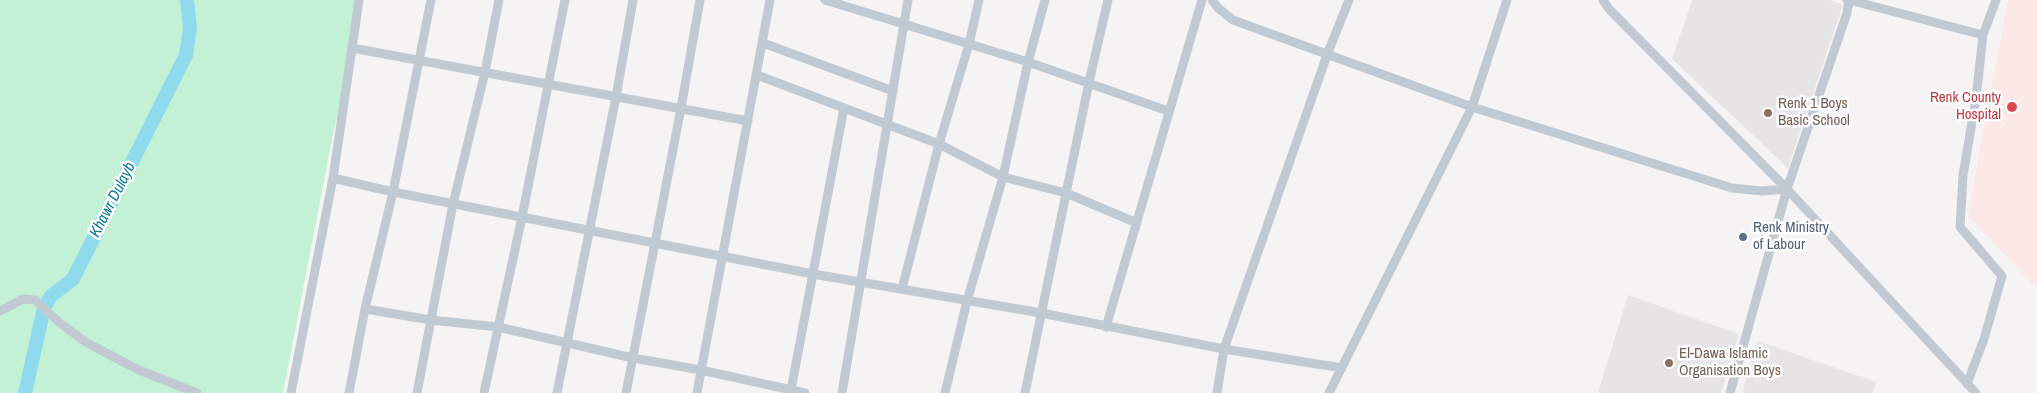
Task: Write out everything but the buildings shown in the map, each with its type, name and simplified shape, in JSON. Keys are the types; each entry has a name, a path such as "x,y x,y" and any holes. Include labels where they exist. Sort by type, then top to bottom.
{"street":[{"path":"291,393 333,178 360,0"},
{"path":"348,393 365,309 393,192 431,0"},
{"path":"417,393 453,204 485,72 499,0"},
{"path":"484,393 522,217 565,0"},
{"path":"557,393 616,97 633,0"},
{"path":"626,393 700,0"},
{"path":"697,393 770,0"},
{"path":"825,0 1028,62 1168,111"},
{"path":"842,393 908,0"},
{"path":"902,289 939,144 969,44 979,0"},
{"path":"945,393 967,301 1003,177 1028,62 1045,0"},
{"path":"1025,393 1089,82 1108,0"},
{"path":"1106,327 1202,0"},
{"path":"1212,0 1218,8 1234,20 1472,107 1732,188 1762,191 1787,189"},
{"path":"1216,393 1224,349 1327,55 1349,0"},
{"path":"1329,393 1472,107 1507,0"},
{"path":"1603,0 1609,9 1787,189 1976,393"},
{"path":"1730,393 1787,189 1847,13 1848,0 1984,35"},
{"path":"1968,384 1984,339 2002,276 1960,227 1962,175 1976,99 1984,35 1996,0"},
{"path":"763,42 894,91"},
{"path":"352,48 748,121"},
{"path":"757,75 939,144 1003,177 1066,193 1136,223"},
{"path":"791,390 844,108"},
{"path":"333,178 393,192 813,274 1041,313 1224,349 1342,368"},
{"path":"0,311 23,299 35,300 87,343 139,370 197,393"},
{"path":"365,309 431,320 498,327 633,358 701,370 770,389 805,393"}],"shaded area":[{"name":"Renk 1 Boys Basic School","path":"1689,0 1830,0 1843,5 1788,168 1672,59 1692,1"},
{"name":"Renk County Hospital","path":"2008,0 2037,0 2037,289 1968,215"},
{"name":"El-Dawa Islamic Organisation Boys","path":"1628,295 1739,334 1721,393 1598,393"},
{"name":"El-Dawa Islamic Organisation Boys","path":"1758,341 1876,382 1873,393 1742,393"}],"green space":[{"path":"0,0 362,0 331,144 283,393 0,393"}],"waterway":[{"name":"Khawr Dulayb","path":"25,393 44,308 51,296 73,279 186,55 190,28 187,0"}],"place":[{"name":"Renk County Hospital","path":"2012,107"},
{"name":"Renk 1 Boys Basic School","path":"1768,113"},
{"name":"Renk Ministry of Labour","path":"1743,237"},
{"name":"El-Dawa Islamic Organisation Boys","path":"1669,363"}]}
